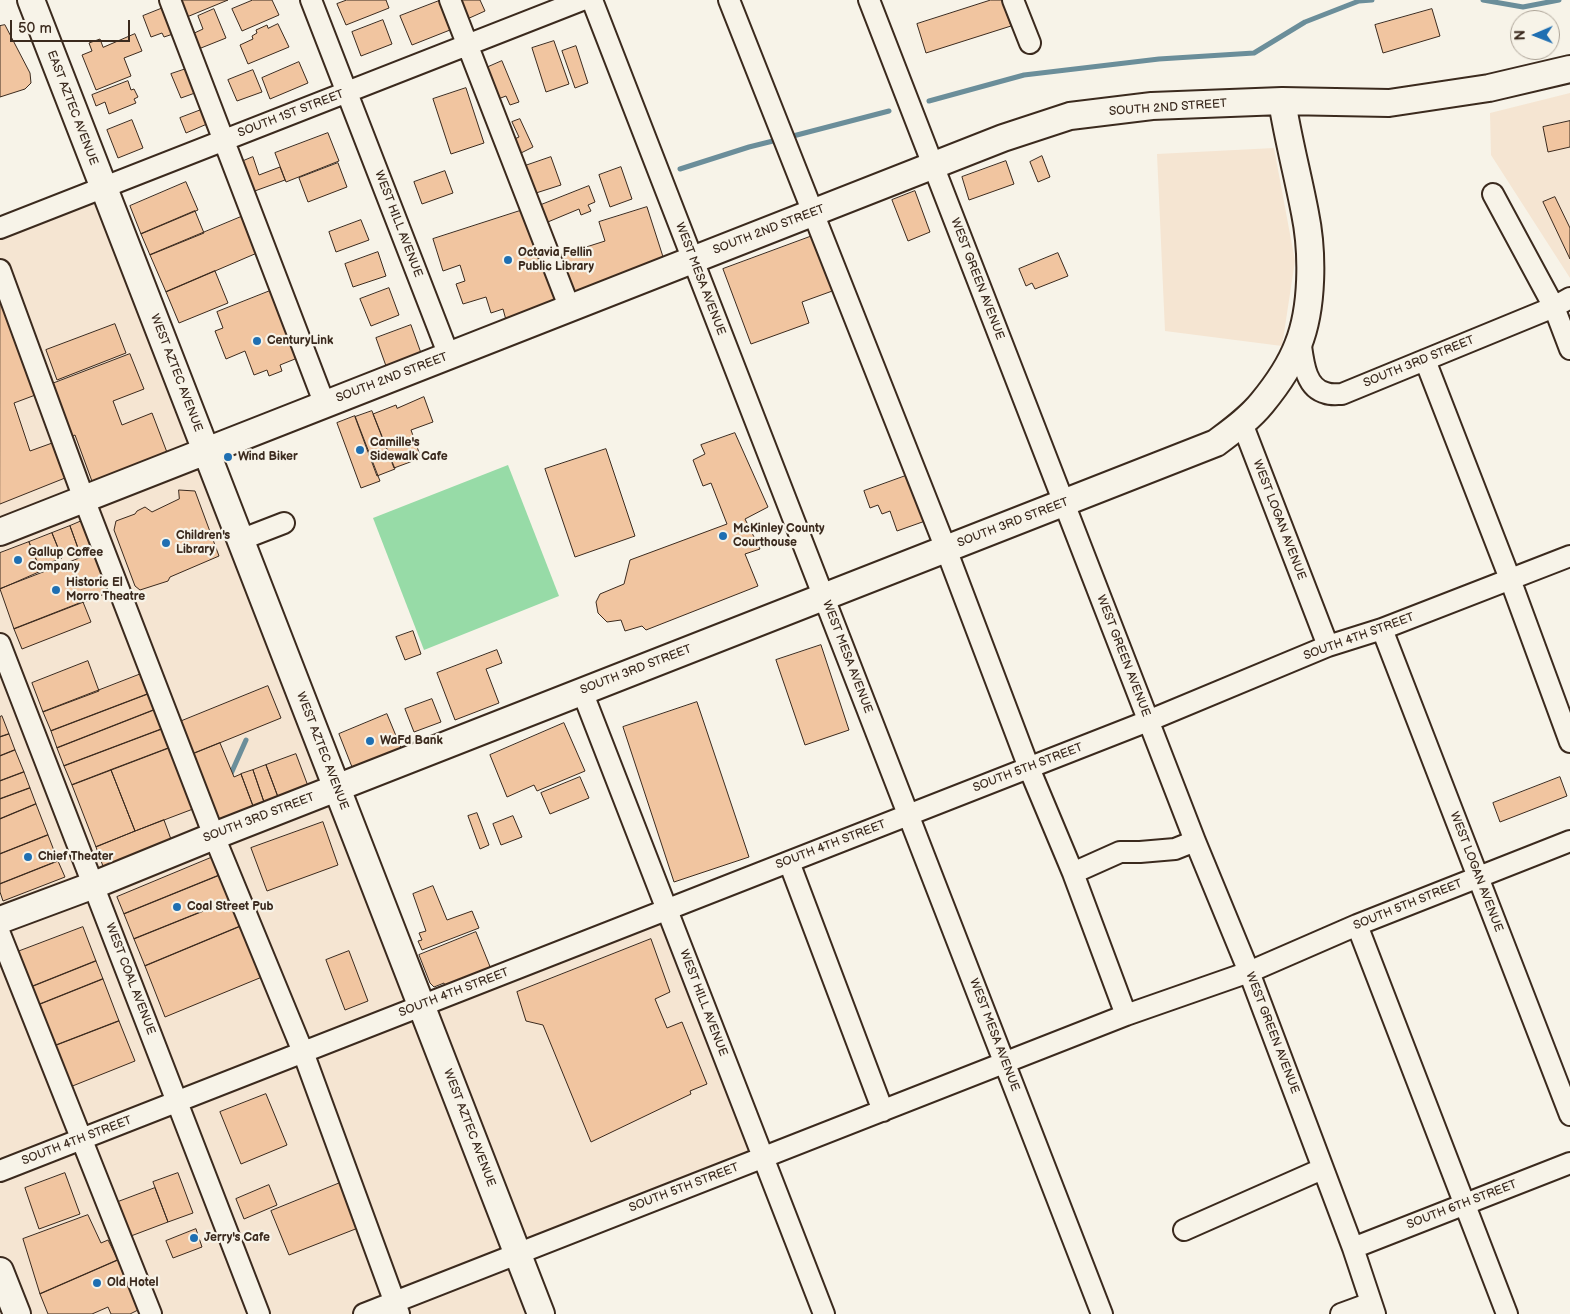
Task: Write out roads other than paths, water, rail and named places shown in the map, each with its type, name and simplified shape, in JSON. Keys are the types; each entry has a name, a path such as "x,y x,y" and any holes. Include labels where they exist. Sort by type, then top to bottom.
{"main road":[{"name":"EAST AZTEC AVENUE","path":"31,0 103,188"},
{"name":"SOUTH 2ND STREET","path":"0,532 1003,138 1070,116 1152,106 1282,101 1390,103 1489,88 1570,69"},
{"path":"1282,101 1306,215 1311,261 1308,307 1300,339"},
{"name":"WEST AZTEC AVENUE","path":"103,188 541,1314"},
{"name":"SOUTH 3RD STREET","path":"0,920 94,885 582,691 1216,443 1242,423 1261,404 1280,380 1300,339"},
{"path":"0,1271 17,1314"}],"street":[{"path":"170,0 324,405"},
{"name":"WEST HILL AVENUE","path":"311,0 449,356"},
{"path":"450,0 570,308"},
{"name":"SOUTH 1ST STREET","path":"0,228 582,0"},
{"name":"WEST MESA AVENUE","path":"592,0 1102,1314"},
{"path":"730,0 1030,768 1074,873 1126,1015"},
{"name":"WEST GREEN AVENUE","path":"868,0 1148,721 1248,972 1353,1248 1374,1309"},
{"path":"1013,0 1030,43"},
{"path":"1493,194 1562,303 1570,349"},
{"path":"0,270 84,499 214,836 303,1052 397,1308"},
{"name":"SOUTH 3RD STREET","path":"1300,339 1310,382 1316,390 1327,394 1342,394 1562,303"},
{"path":"1425,360 1510,579 1570,742"},
{"name":"WEST LOGAN AVENUE","path":"1242,423 1328,646"},
{"path":"240,540 284,523"},
{"name":"SOUTH 4TH STREET","path":"1148,721 1328,646 1382,629 1570,556"},
{"name":"WEST LOGAN AVENUE","path":"1382,629 1570,1115"},
{"name":"WEST COAL AVENUE","path":"0,644 259,1314"},
{"name":"WEST HILL AVENUE","path":"582,691 824,1314"},
{"name":"SOUTH 5TH STREET","path":"908,815 1148,721"},
{"name":"SOUTH 4TH STREET","path":"0,1171 908,815"},
{"path":"1074,873 1120,852 1175,849 1195,841"},
{"name":"SOUTH 5TH STREET","path":"1248,972 1357,925 1570,841"},
{"path":"789,862 882,1111"},
{"path":"1357,925 1507,1314"},
{"path":"0,934 150,1314"},
{"path":"1005,1063 1126,1015 1248,972"},
{"name":"SOUTH 5TH STREET","path":"364,1314 397,1308 518,1254 1005,1063"},
{"name":"SOUTH 6TH STREET","path":"1353,1248 1570,1163"},
{"path":"1184,1230 1322,1168"},
{"path":"1341,1314 1374,1309"}],"waterway":[{"path":"929,101 1024,75 1159,59 1254,53 1305,22 1359,1 1372,0"},
{"path":"1483,0 1523,7 1559,0"},
{"path":"793,136 889,111"},
{"path":"680,169 777,140"},
{"path":"230,776 246,740"}],"place":[{"name":"Octavia Fellin Public Library","path":"508,260"},
{"name":"CenturyLink","path":"257,341"},
{"name":"Camille's Sidewalk Cafe","path":"360,450"},
{"name":"Wind Biker","path":"228,457"},
{"name":"McKinley County Courthouse","path":"723,536"},
{"name":"Children's Library","path":"166,543"},
{"name":"Gallup Coffee Company","path":"18,560"},
{"name":"Historic El Morro Theatre","path":"56,590"},
{"name":"WaFd Bank","path":"370,741"},
{"name":"Chief Theater","path":"28,857"},
{"name":"Coal Street Pub","path":"177,907"},
{"name":"Jerry's Cafe","path":"194,1238"},
{"name":"Old Hotel","path":"97,1283"}]}
